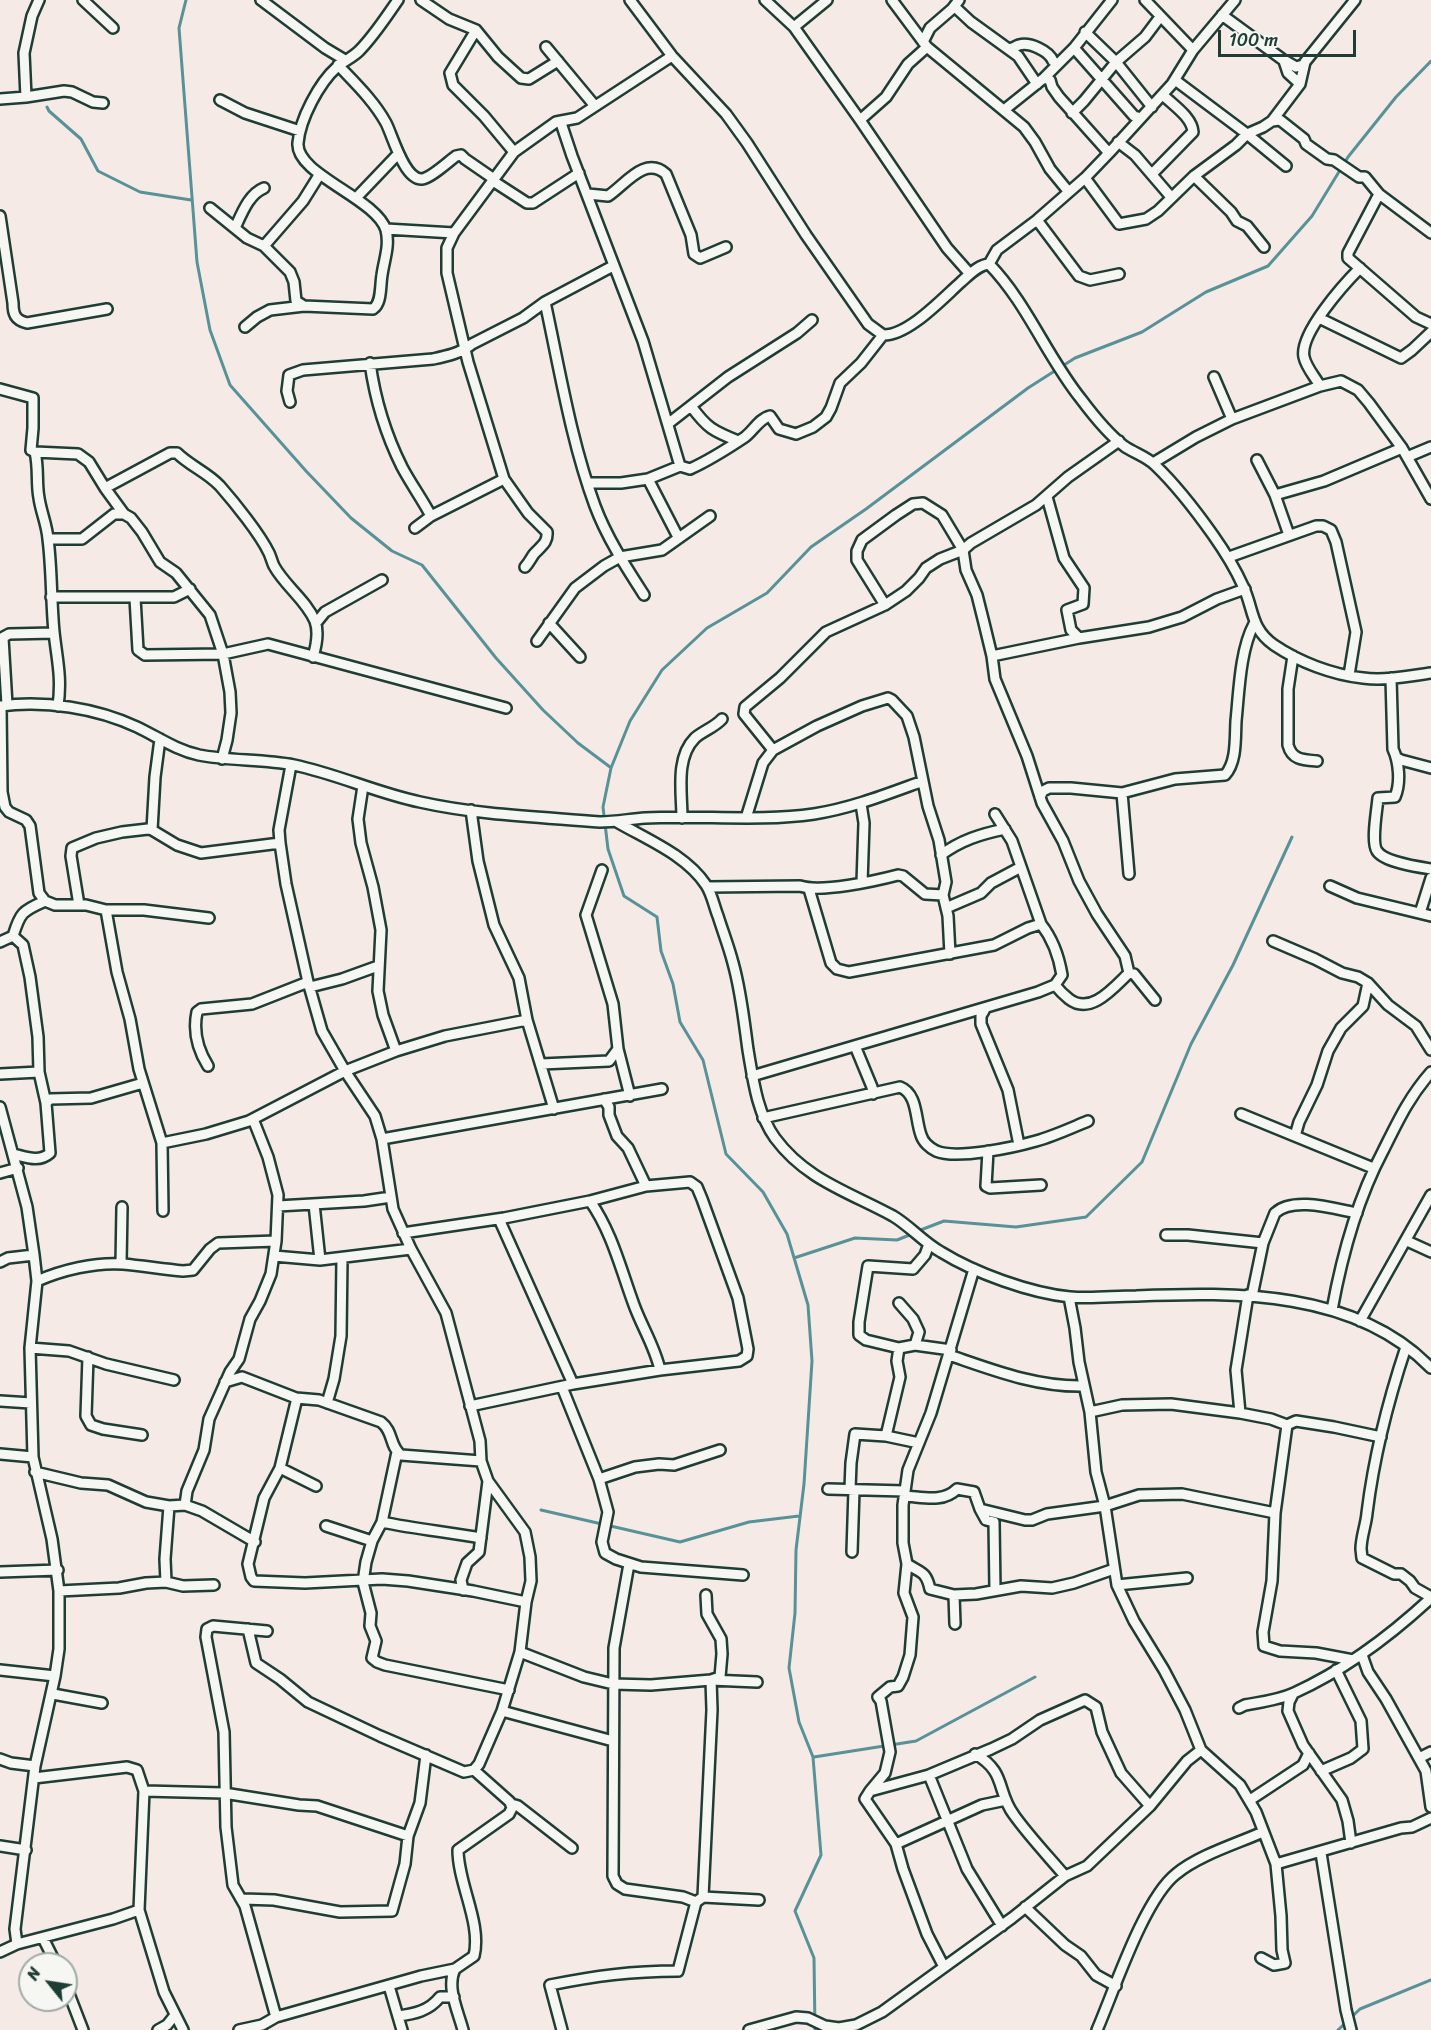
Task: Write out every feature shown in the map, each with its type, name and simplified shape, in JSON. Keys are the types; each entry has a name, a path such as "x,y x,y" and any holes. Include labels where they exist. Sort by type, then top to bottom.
{"street":[{"path":"26,97 24,53 32,16 39,0"},
{"path":"82,0 113,28"},
{"path":"261,0 342,63 386,122 398,154 411,172 420,179 427,177 456,156 461,155 527,203 533,203 579,174"},
{"path":"245,327 270,310 304,306 373,309 379,303 382,272 388,246 386,230 380,218 356,198 318,173 298,152 303,119 323,82 342,63 358,53 398,0"},
{"path":"421,0 449,19 476,30 498,57 521,78 529,79 558,61"},
{"path":"630,0 672,56 726,114 868,324 883,336"},
{"path":"765,0 794,27 947,248 970,274"},
{"path":"794,27 827,0"},
{"path":"892,0 925,44 1024,127 1050,168 1068,191"},
{"path":"860,120 886,97 908,64 925,44 930,28 959,0"},
{"path":"1004,110 1040,81 1054,60 1071,50 1113,0"},
{"path":"1145,0 1193,50"},
{"path":"588,483 621,483 648,479 680,466 690,469 715,457 748,434 765,417 770,416 779,429 796,434 813,427 826,417 840,383 861,363 883,336 899,333 970,274 982,265 988,264 997,250 1037,220 1085,178 1163,95 1193,50 1235,0"},
{"path":"1085,178 1119,224 1146,219 1194,176 1247,134 1277,117 1300,84 1303,65 1355,0"},
{"path":"952,9 956,8 964,13 971,22 1010,49 1040,81"},
{"path":"1222,15 1282,59 1296,67 1303,65"},
{"path":"1072,113 1116,62 1145,37 1160,17"},
{"path":"476,30 450,73 453,85 484,116 514,152"},
{"path":"1085,32 1116,62 1152,107"},
{"path":"1010,49 1021,44 1029,45 1054,60"},
{"path":"546,47 595,106"},
{"path":"1071,50 1102,79 1134,116 1141,118"},
{"path":"525,567 534,554 541,549 547,538 547,532 528,513 504,479 477,396 465,349 447,273 447,248 454,233 514,152 556,122 561,123 577,118 672,56"},
{"path":"1282,59 1288,73 1300,84"},
{"path":"1040,81 1050,80 1052,87 1072,113 1109,153"},
{"path":"1175,80 1286,166"},
{"path":"0,99 64,91 72,92 93,102 103,103"},
{"path":"1152,174 1193,132 1194,128 1191,121 1163,95"},
{"path":"220,100 245,112 300,131"},
{"path":"1277,117 1304,139 1306,144 1327,159 1334,160 1359,177 1365,177 1379,194 1431,233"},
{"path":"561,123 643,341 680,466"},
{"path":"1119,142 1135,155 1171,197"},
{"path":"356,198 398,154"},
{"path":"588,194 608,196 619,189 630,177 645,169 655,167 666,174 691,235 694,254 700,258 726,247"},
{"path":"264,246 303,201 318,177 318,173"},
{"path":"1194,176 1238,221 1247,226 1264,247"},
{"path":"235,228 256,191 264,188"},
{"path":"1379,194 1348,253 1348,258 1416,317 1431,324"},
{"path":"210,208 247,238 264,246 290,272 294,282 296,301 304,306"},
{"path":"0,216 3,261 14,303 13,313 19,321 27,323 108,309"},
{"path":"1037,220 1079,276 1090,280 1119,274"},
{"path":"386,230 454,233"},
{"path":"988,264 1024,311 1081,399 1119,441 1153,463 1178,489 1229,557 1245,589 1254,624 1272,644 1293,656 1332,672 1364,679 1431,673"},
{"path":"290,402 287,390 289,375 303,370 433,359 465,349 523,318 545,302 613,266"},
{"path":"1320,386 1304,359 1303,349 1319,318 1340,288 1360,268"},
{"path":"545,302 571,426 596,509 620,557 644,595"},
{"path":"1319,318 1401,358 1431,332"},
{"path":"669,423 728,377 797,333 812,320"},
{"path":"370,363 382,417 402,466 431,516"},
{"path":"1214,377 1232,419"},
{"path":"1153,463 1232,419 1320,386 1341,381 1358,390 1405,453 1431,499"},
{"path":"0,389 33,398 31,450 34,452 38,465 39,500 48,539 54,633 61,686 58,706"},
{"path":"691,406 705,425 738,441"},
{"path":"773,750 744,714 745,707 780,678 826,632 885,605 906,591 926,568 940,559 963,550 1047,497 1068,477 1119,441"},
{"path":"1275,495 1405,453 1431,447"},
{"path":"34,452 78,454 84,457 124,514 131,518 142,532 160,562 176,573 210,615 223,654 230,693 231,713 222,759"},
{"path":"105,488 170,453 177,453 190,465 207,474 260,538 274,566 304,603 316,623 317,645 313,657"},
{"path":"1257,460 1275,495 1289,535"},
{"path":"415,528 431,516 504,479"},
{"path":"648,479 678,537"},
{"path":"1047,497 1064,558 1084,588 1083,604 1067,610 1071,630 1079,638"},
{"path":"885,605 857,560 857,551 862,540 896,515 913,504 923,503 942,515 963,550 966,570 977,595 992,656 995,679 1027,756 1040,797 1084,889 1125,956 1129,973"},
{"path":"48,539 82,539 114,514 124,514"},
{"path":"537,641 575,588 604,566 620,557 662,550 710,516"},
{"path":"1229,557 1316,526 1323,526 1331,530 1336,542 1356,632 1348,675"},
{"path":"316,623 325,612 382,580"},
{"path":"51,597 174,597 190,589"},
{"path":"992,656 1079,638 1149,627 1182,617 1217,599 1245,589"},
{"path":"135,598 138,650 141,654 223,654 268,644 506,708"},
{"path":"549,622 580,657"},
{"path":"1040,797 1043,791 1049,788 1122,793 1175,779 1225,775 1230,769 1234,756 1239,689 1245,649 1254,624"},
{"path":"54,633 9,634 1,639 3,706 1,792 4,807 26,820 30,826 39,893 45,901 55,905 86,905 106,910 144,910 210,918"},
{"path":"1293,656 1288,689 1287,745 1290,752 1298,759 1317,761"},
{"path":"1391,678 1393,749 1397,758 1398,790 1395,797 1378,798 1374,843 1377,851 1385,858 1431,869"},
{"path":"746,818 763,763 773,750 817,726 862,706 888,698 892,700 907,716 914,737 941,855 946,882 943,895 948,916 950,954"},
{"path":"3,706 26,704 58,706 124,722 197,755 291,765 328,774 390,795 422,802 471,810 600,822 644,818 746,818 813,814 861,804 923,782"},
{"path":"682,818 681,769 686,751 694,739 722,718"},
{"path":"152,830 160,739"},
{"path":"1397,758 1431,768"},
{"path":"291,765 279,830 280,843 286,884 322,1031 375,1116 382,1139 393,1209 411,1249 446,1313 480,1441 481,1461 488,1480 525,1532 530,1557 531,1581 520,1652 502,1711 474,1770"},
{"path":"363,786 358,819 360,843 373,887 381,930 378,992 396,1051"},
{"path":"1122,793 1129,874"},
{"path":"861,804 864,823 862,883"},
{"path":"471,810 478,861 494,925 519,978 527,1020 554,1109"},
{"path":"752,1076 985,1008 1055,985 1062,975 1060,965 1049,934 1041,924 1012,841 996,814"},
{"path":"617,822 679,858 708,887 734,964 752,1076 763,1119 774,1137 803,1168 838,1191 893,1216 938,1251 974,1269 1031,1289 1070,1297 1250,1296 1288,1300 1332,1310 1360,1321 1389,1335 1431,1368"},
{"path":"941,855 956,844 977,835 1005,829"},
{"path":"79,905 71,856 72,848 96,838 122,832 152,830 177,845 201,853 280,843"},
{"path":"946,908 981,893 991,883 1021,867"},
{"path":"602,870 586,915 613,1004 618,1050 630,1096"},
{"path":"708,887 800,886 809,889 862,883 898,875 903,876 925,894 943,895"},
{"path":"1420,913 1431,878"},
{"path":"1330,886 1357,898 1431,916"},
{"path":"809,889 831,963 837,969 849,972 994,945 1041,924"},
{"path":"0,942 13,936 19,916 24,910 45,901"},
{"path":"106,910 117,972 130,1019 139,1069 162,1143 163,1211"},
{"path":"13,936 23,945 30,977 50,1153 39,1159 13,1154"},
{"path":"1273,941 1315,959 1342,974 1358,977 1368,983 1388,1005 1416,1026 1431,1050"},
{"path":"208,1066 200,1054 197,1038 196,1012 201,1009 252,1004 309,984 342,979 378,966"},
{"path":"1055,985 1068,999 1076,1003 1090,1003 1109,993 1129,973"},
{"path":"1129,973 1134,974 1155,1000"},
{"path":"1295,1136 1328,1051 1341,1028 1363,1006 1368,983"},
{"path":"985,1008 981,1016 981,1024 1008,1090 1019,1145"},
{"path":"162,1143 206,1134 253,1119 345,1071 396,1051 445,1036 527,1020"},
{"path":"855,1046 873,1094"},
{"path":"541,1064 609,1061 618,1050"},
{"path":"0,1074 39,1072"},
{"path":"1332,1310 1357,1213 1373,1168 1414,1091 1431,1072"},
{"path":"46,1103 50,1099 91,1098 143,1083"},
{"path":"763,1119 900,1087 907,1090 912,1098 921,1136 926,1144 937,1151 948,1153 988,1151 1037,1141 1088,1121"},
{"path":"382,1139 662,1089"},
{"path":"604,1099 609,1107 609,1115 616,1136 628,1148 646,1186"},
{"path":"0,1107 27,1207 34,1255 37,1281 30,1348 33,1457 52,1539 58,1570 59,1591 59,1649 56,1676 35,1766 15,1929 17,1944"},
{"path":"1240,1114 1373,1168"},
{"path":"185,1505 187,1491 204,1450 209,1419 230,1371 236,1364 250,1319 271,1274 276,1241 278,1195 268,1156 253,1119"},
{"path":"988,1151 986,1185 990,1188 1041,1185"},
{"path":"0,1173 18,1168"},
{"path":"403,1233 499,1219 590,1202 646,1186 690,1182 697,1187 738,1298 748,1349 747,1356 739,1360 573,1384 470,1406"},
{"path":"1360,1321 1431,1195"},
{"path":"279,1206 364,1201 391,1197"},
{"path":"590,1202 599,1214 613,1245 634,1307 657,1358 660,1370"},
{"path":"314,1204 320,1260"},
{"path":"1240,1413 1236,1370 1263,1243 1275,1213 1292,1204 1357,1213"},
{"path":"121,1264 122,1207"},
{"path":"499,1219 573,1384"},
{"path":"1166,1236 1188,1235 1263,1243"},
{"path":"37,1281 54,1273 105,1264 193,1270 218,1243 276,1241"},
{"path":"1407,1241 1431,1252"},
{"path":"929,1244 925,1254 913,1269 868,1266 859,1335 866,1340 899,1348 915,1346 950,1352 1020,1378 1059,1387 1083,1386"},
{"path":"274,1256 320,1260 411,1249"},
{"path":"0,1262 8,1258 34,1255"},
{"path":"327,1403 334,1379 341,1336 342,1258"},
{"path":"944,1967 927,1934 896,1844 865,1799 885,1773 890,1752 881,1701 878,1697 890,1687 898,1686 910,1655 913,1617 904,1593 907,1564 903,1544 908,1470 931,1413 974,1269"},
{"path":"1070,1297 1083,1386 1090,1412 1096,1472 1105,1506 1117,1585 1134,1621 1185,1710 1201,1750 1240,1785 1250,1800 1276,1864 1282,1950 1285,1963 1274,1965 1261,1958"},
{"path":"899,1304 913,1319 919,1332 915,1346"},
{"path":"1239,1708 1293,1694 1358,1658 1401,1625 1431,1597 1419,1591 1401,1574 1394,1574 1362,1558 1361,1541 1380,1437 1406,1347"},
{"path":"30,1348 69,1351 106,1364 174,1380"},
{"path":"886,1436 900,1377 897,1361 899,1348"},
{"path":"88,1357 86,1416 91,1425 103,1430 142,1435"},
{"path":"236,1364 242,1377"},
{"path":"225,1382 242,1377 297,1398 319,1400 381,1422 388,1427 394,1450 401,1455 481,1461"},
{"path":"562,1387 599,1479 608,1512 602,1542 605,1553 629,1564 743,1575"},
{"path":"297,1398 280,1468 264,1498 248,1564 254,1581 305,1583 408,1581 526,1602"},
{"path":"0,1401 31,1403"},
{"path":"1090,1412 1122,1405 1171,1404 1240,1413 1271,1419 1287,1425 1296,1421 1380,1437"},
{"path":"1287,1425 1275,1513 1272,1581 1263,1632 1264,1646 1280,1651 1358,1658 1386,1698 1419,1758 1428,1780 1431,1807"},
{"path":"852,1552 851,1463 855,1434 886,1436 919,1443"},
{"path":"599,1479 635,1467 674,1465 720,1450"},
{"path":"397,1452 382,1522 372,1541 363,1582 371,1613 370,1626 376,1641 372,1658 377,1662 508,1690"},
{"path":"0,1454 33,1457"},
{"path":"280,1468 316,1486"},
{"path":"35,1472 81,1484 108,1485 146,1502 169,1506 185,1505 202,1511 255,1542"},
{"path":"463,1590 461,1580 467,1563 479,1552 488,1480"},
{"path":"828,1489 905,1493 944,1498 957,1489 974,1492 986,1520 994,1522 995,1590"},
{"path":"980,1509 1032,1520 1047,1514 1105,1506 1139,1495 1182,1494 1275,1513"},
{"path":"166,1582 165,1559 169,1506"},
{"path":"382,1522 417,1530 438,1530 481,1538"},
{"path":"326,1526 372,1541"},
{"path":"629,1564 614,1648 612,1876 617,1884 625,1889 699,1899 759,1900"},
{"path":"907,1564 927,1577 930,1589 954,1595 976,1594 1021,1586 1052,1588 1114,1569"},
{"path":"0,1572 58,1570"},
{"path":"1117,1585 1187,1578"},
{"path":"59,1591 119,1588 166,1582 183,1586 214,1585"},
{"path":"706,1595 707,1614 721,1639 722,1654 720,1677 711,1680"},
{"path":"954,1595 955,1624"},
{"path":"267,1631 213,1626 207,1629 206,1637 224,1732 226,1771 224,1793 233,1885 243,1899 276,2017"},
{"path":"248,1629 256,1662 308,1702 464,1772 474,1770"},
{"path":"520,1652 584,1677 613,1684 651,1685 711,1680 757,1682"},
{"path":"0,1670 56,1676"},
{"path":"1321,1771 1350,1758 1363,1749 1361,1722 1336,1670"},
{"path":"562,2030 550,1985 596,1976 641,1971 678,1971 699,1899 712,1710 711,1680"},
{"path":"52,1694 102,1703"},
{"path":"1293,1694 1288,1711 1303,1745 1342,1800 1351,1843"},
{"path":"870,1791 929,1775 1012,1739 1041,1720 1085,1700 1096,1707 1102,1732 1121,1773 1150,1806"},
{"path":"502,1711 613,1741"},
{"path":"988,1761 990,1749"},
{"path":"749,2030 796,2018 808,2018 825,2026 851,2028 882,2012 1002,1926 1065,1876 1088,1866 1150,1806 1187,1761 1201,1750"},
{"path":"1419,1758 1431,1752"},
{"path":"1250,1800 1303,1765 1309,1753"},
{"path":"975,1754 988,1761 1000,1779 1006,1800 1014,1816 1065,1876"},
{"path":"243,1899 274,1900 340,1912 392,1911 405,1863 408,1836 420,1803 426,1755"},
{"path":"0,1759 35,1766"},
{"path":"34,1778 127,1767 137,1770 144,1791 139,1911 165,1992 183,2030"},
{"path":"474,1770 510,1802 512,1808"},
{"path":"929,1775 967,1869 1002,1926"},
{"path":"144,1791 224,1793 317,1806 408,1836"},
{"path":"896,1844 982,1805 1006,1800"},
{"path":"239,2030 262,2025 276,2017 421,1976 455,1969 474,1956 475,1935 458,1864 458,1850 509,1814 515,1805 572,1848"},
{"path":"1276,1864 1321,1853 1401,1828 1412,1827 1431,1818"},
{"path":"1097,2030 1139,1929 1168,1880 1177,1872 1203,1858 1263,1832"},
{"path":"0,1846 26,1850"},
{"path":"1321,1853 1344,2002 1351,2030"},
{"path":"1025,1908 1065,1945 1081,1956 1096,1975 1116,1986"},
{"path":"0,1952 17,1944 139,1911"},
{"path":"43,1938 50,1952"},
{"path":"455,1969 451,1986 463,2030"},
{"path":"389,1986 402,2030"},
{"path":"398,2016 417,2013 430,2007 440,1997 454,1997"},
{"path":"76,2012 83,2030"},
{"path":"158,2030 167,2025 175,2015"}],"waterway":[{"path":"186,0 179,28 197,262 210,330 230,385 351,518 392,551 422,565 496,658 543,710 578,743 610,767"},
{"path":"815,2030 814,1958 795,1911 821,1855 813,1757 799,1722 789,1668 795,1613 796,1550 804,1484 812,1361 808,1305 787,1234 763,1192 726,1154 703,1060 680,1022 673,984 661,951 657,917 624,896 608,849 603,807 611,768 630,721 662,670 707,628 767,593 811,547 866,509 1028,388 1075,358 1142,332 1206,292 1268,266 1312,216 1348,157 1396,97 1431,61"},
{"path":"47,107 81,139 98,171 140,192 191,200"},
{"path":"918,1231 944,1221 1016,1227 1086,1217 1142,1162 1191,1044 1233,965 1292,837"},
{"path":"794,1258 855,1238 897,1240 912,1234"},
{"path":"541,1510 680,1542 749,1522 799,1516"},
{"path":"814,1757 916,1741 1035,1677"},
{"path":"1338,2030 1360,2009 1431,1980"}]}
